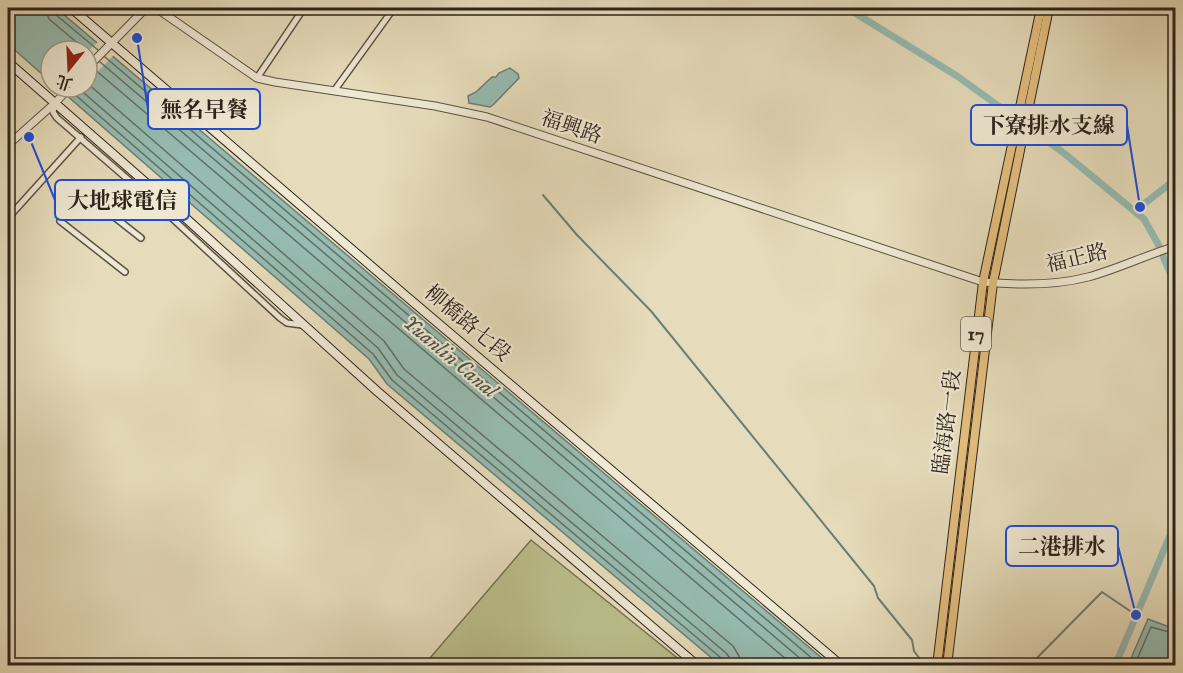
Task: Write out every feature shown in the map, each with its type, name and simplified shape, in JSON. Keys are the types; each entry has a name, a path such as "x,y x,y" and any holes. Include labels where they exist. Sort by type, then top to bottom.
{"main road":[{"name":"柳橋路七段","path":"71,8 842,666"},
{"name":"臨海路一段","path":"937,666 982,282 1041,8"},
{"name":"臨海路一段","path":"947,666 993,283 1049,8"},
{"path":"8,62 378,392 698,666"}],"street":[{"path":"99,55 146,8"},
{"name":"福興路","path":"156,8 257,78 435,106 487,117 982,282"},
{"path":"257,78 304,8"},
{"path":"334,90 394,8"},
{"path":"8,145 59,99"},
{"path":"55,103 53,112 57,118 161,208 280,318 302,325"},
{"path":"8,218 81,138"},
{"path":"93,201 141,238"},
{"path":"60,221 125,272"},
{"name":"福正路","path":"982,282 1039,284 1064,282 1088,277 1176,246"}],"green space":[{"path":"531,540 686,665 424,665"}],"water":[{"path":"8,8 56,8 93,39 39,39 39,71 8,44"},
{"name":"Yuanlin Canal","path":"99,44 830,665 720,665 387,384 369,359 71,99 99,99"},
{"path":"510,68 518,74 519,78 494,104 490,107 469,103 468,96 476,92 492,77"},
{"path":"1148,619 1175,629 1175,665 1132,665 1132,656"}],"pier":[{"path":"99,41 114,55 99,70"}],"waterway":[{"path":"847,8 957,76 1011,115"},
{"path":"1035,132 1144,219 1158,244 1176,287"},
{"path":"1136,212 1176,179"},
{"path":"543,195 577,235 651,311 874,586 878,598 912,640 914,651 925,666"},
{"path":"1115,666 1171,533 1176,493"},
{"path":"1029,666 1102,592 1136,615"}],"place":[{"name":"無名早餐","path":"137,38"},
{"name":"大地球電信","path":"29,137"},
{"name":"下寮排水支線","path":"1140,207"},
{"name":"二港排水","path":"1136,615"}]}
